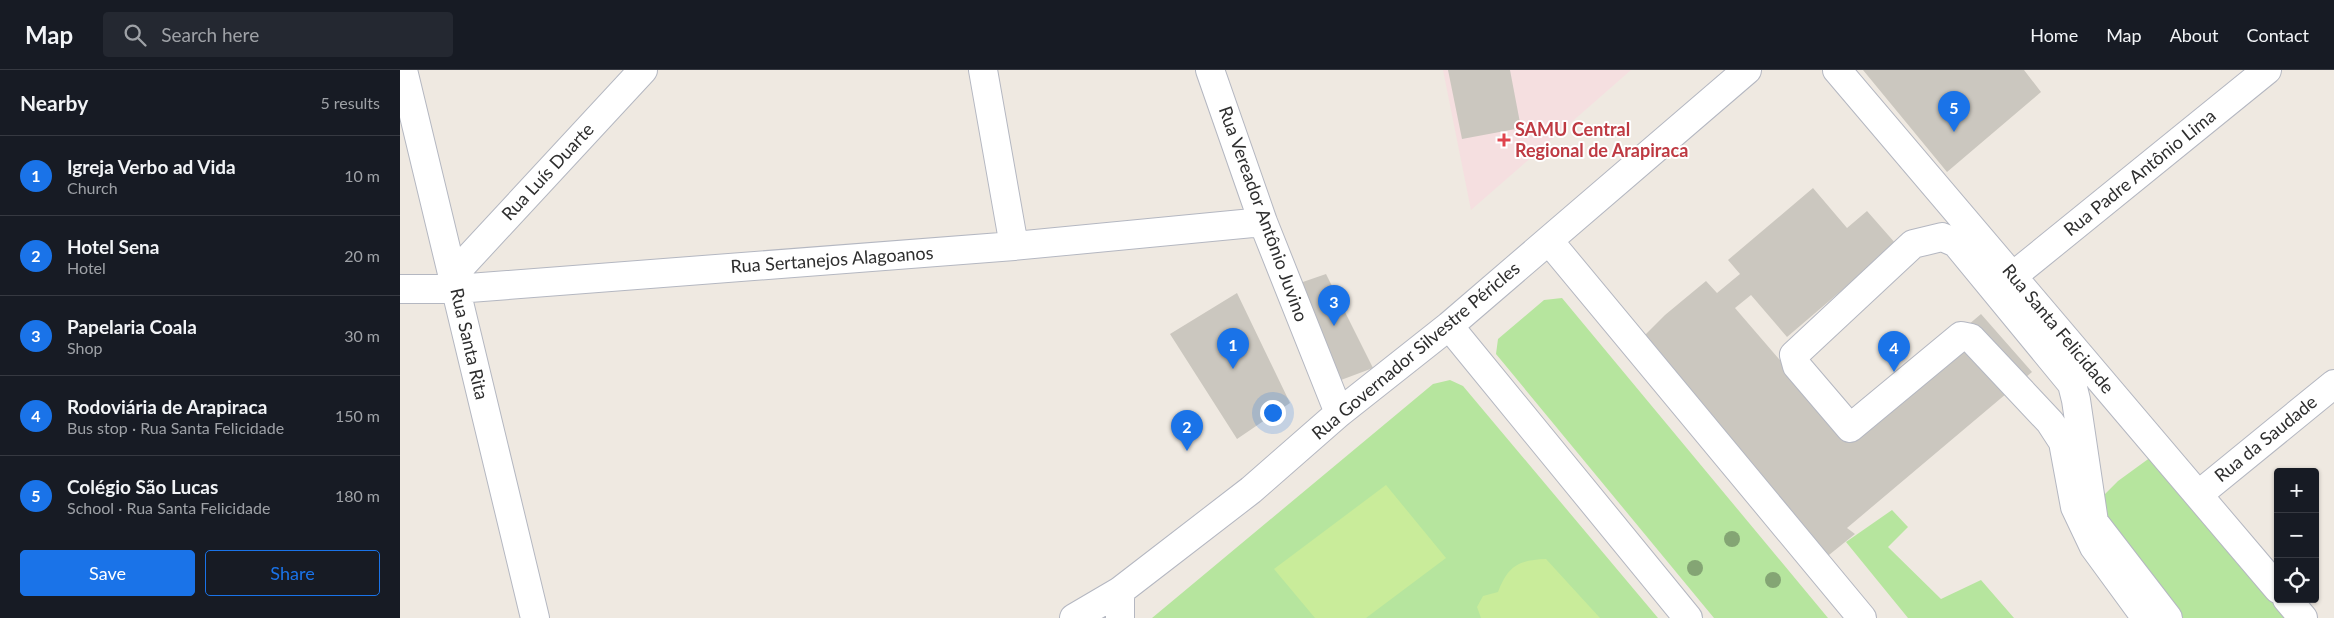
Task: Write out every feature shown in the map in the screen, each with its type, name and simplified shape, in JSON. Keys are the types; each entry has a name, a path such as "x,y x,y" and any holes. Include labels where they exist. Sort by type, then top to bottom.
{"street":[{"name":"Rua Santa Rita","path":"403,70 535,618"},
{"name":"Rua Luís Duarte","path":"454,282 643,70"},
{"path":"983,70 1014,246"},
{"name":"Rua Vereador Antônio Juvino","path":"1210,70 1263,222 1339,413"},
{"name":"Rua Governador Silvestre Péricles","path":"1074,618 1120,591 1251,490 1339,413 1448,326 1549,241 1747,70"},
{"name":"Rua Padre Antônio Lima","path":"2012,276 2267,70"},
{"name":"Rua Santa Felicidade","path":"1842,71 2012,276 2274,584"},
{"name":"Rua Sertanejos Alagoanos","path":"400,289 454,282 1014,246 1263,222"},
{"path":"2146,618 2094,547 2086,531 2075,507 2063,442 2050,422 1971,338 1961,336 1850,428 1797,366 1794,355 1913,244 1942,237 1956,243 2072,384 2094,522 2168,618"},
{"path":"1549,241 1862,618"},
{"path":"1448,326 1688,618"},
{"name":"Rua da Saudade","path":"2198,495 2334,384"},
{"path":"1120,591 1120,618"},
{"path":"2290,603 2303,618"}],"shaded area":[{"name":"SAMU Central Regional de Arapiraca","path":"1443,70 1631,70 1471,210"}],"green space":[{"path":"1562,298 1828,618 1714,618 1496,354 1498,339 1544,300"},
{"path":"1450,380 1463,386 1658,618 1152,618 1433,384"},
{"path":"2151,457 2286,618 2183,618 2103,518 2104,495 2118,481"},
{"path":"1386,485 1446,558 1366,618 1315,618 1274,569"},
{"path":"1892,510 1908,527 1888,547 1941,599 1981,580 2014,618 1908,618 1846,542"},
{"path":"1546,559 1600,618 1481,618 1477,607 1483,596 1498,592 1510,570 1521,563"}],"building":[{"path":"1448,70 1510,70 1521,128 1462,139"},
{"path":"1863,70 2024,70 2041,92 1947,172"},
{"path":"1813,188 1847,228 1867,211 1896,244 1787,337 1751,295 1735,308 1842,432 1981,314 2032,372 1847,528 1855,534 1824,559 1641,339 1665,315 1706,281 1717,293 1740,274 1728,260"},
{"path":"1326,274 1373,368 1341,380 1297,284"},
{"path":"1237,293 1290,403 1237,439 1170,334"}],"place":[{"name":"Colégio São Lucas","path":"1954,132"},
{"name":"SAMU Central Regional de Arapiraca","path":"1504,140"},
{"name":"Papelaria Coala","path":"1334,326"},
{"name":"Igreja Verbo ad Vida","path":"1233,369"},
{"name":"Rodoviária de Arapiraca","path":"1894,372"},
{"name":"Hotel Sena","path":"1187,451"}]}
